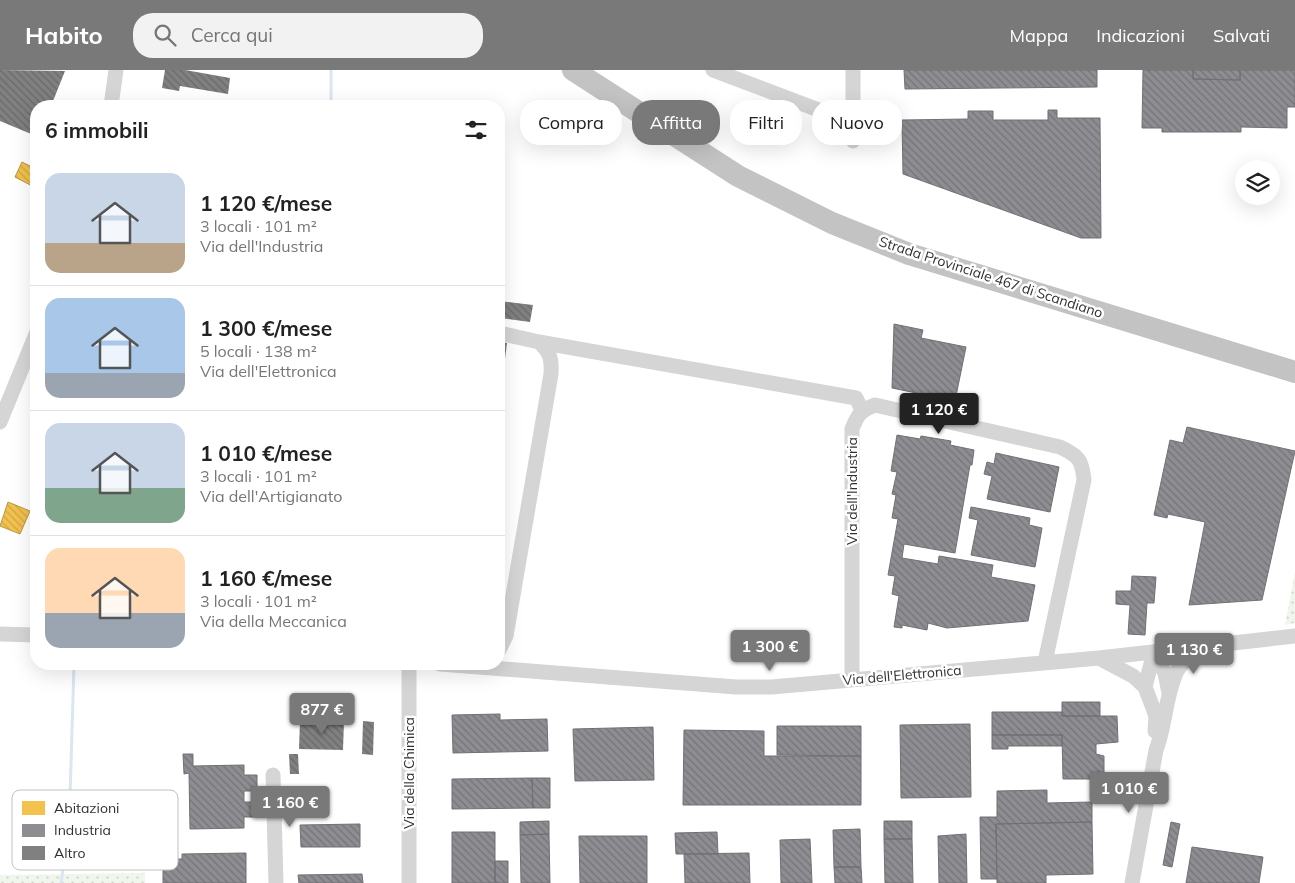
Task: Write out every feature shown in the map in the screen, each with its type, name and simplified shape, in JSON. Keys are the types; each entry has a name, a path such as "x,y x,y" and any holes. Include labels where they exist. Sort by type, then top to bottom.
{"highway":[{"name":"Strada Provinciale 467 di Scandiano","path":"573,70 738,176 832,223 910,254 1295,372"}],"street":[{"path":"112,100 116,70"},
{"path":"713,70 812,107"},
{"path":"853,70 853,100"},
{"path":"505,334 856,398 862,410 874,405 1060,447 1073,453 1083,464 1084,480 1045,662"},
{"path":"505,638 551,374 552,358 539,342"},
{"path":"0,422 30,349"},
{"name":"Via dell'Industria","path":"852,680 852,429 862,410"},
{"path":"0,634 30,635"},
{"name":"Via dell'Elettronica","path":"505,667 736,687 772,687 1099,658 1295,636"},
{"path":"1132,883 1156,750 1162,736 1169,693 1178,670 1202,646"},
{"path":"1154,652 1165,673 1169,693"},
{"path":"1145,687 1154,652"},
{"path":"1099,658 1133,676 1145,687 1156,716 1156,750"},
{"name":"Via della Chimica","path":"409,670 409,883"},
{"path":"274,775 276,883"}],"shaded area":[{"path":"1295,572 1295,623 1285,625"},
{"path":"145,873 145,883 0,883 0,875"}],"building: Abitazioni":[{"path":"22,162 30,166 30,185 15,177"},
{"path":"8,502 30,511 20,534 0,526"}],"building: Industria":[{"path":"904,70 1097,70 1097,87 905,89"},
{"path":"1143,70 1193,70 1193,79 1240,80 1240,70 1295,70 1295,107 1287,107 1287,128 1241,127 1241,132 1162,132 1162,128 1142,128"},
{"path":"1193,70 1240,70 1240,80 1193,79"},
{"path":"1048,110 1057,110 1057,118 1100,118 1101,238 1081,238 903,174 902,120 968,119 968,111 993,111 993,120 1048,120"},
{"path":"894,324 923,330 921,338 966,347 955,401 892,388"},
{"path":"1187,427 1295,451 1262,600 1189,605 1205,522 1168,514 1167,518 1154,515 1170,440 1183,443"},
{"path":"897,435 920,439 921,436 951,441 950,445 974,450 955,553 904,544 902,558 938,564 939,556 993,565 991,577 1035,585 1028,621 947,628 928,623 927,630 902,625 902,628 894,627 899,596 892,594 895,576 888,575 898,519 892,518 896,495 892,494 897,472 891,471"},
{"path":"996,453 1059,467 1050,512 987,499 992,476 984,474 987,462 994,464"},
{"path":"971,507 1030,518 1029,525 1042,528 1035,567 971,555 978,520 969,518"},
{"path":"1132,576 1156,577 1154,603 1147,603 1145,635 1128,634 1130,605 1116,604 1116,591 1131,591"},
{"path":"1062,702 1100,702 1100,716 1062,716"},
{"path":"992,712 1062,712 1062,716 1117,716 1118,742 1096,744 1096,754 1104,756 1104,779 1063,779 1062,735 992,735"},
{"path":"500,714 500,720 547,719 548,751 453,753 452,715"},
{"path":"970,724 971,797 901,798 900,725"},
{"path":"777,726 861,726 861,756 777,755"},
{"path":"653,727 654,780 575,781 573,729"},
{"path":"684,730 764,731 764,756 861,756 861,805 683,805"},
{"path":"992,735 1062,735 1062,746 1008,746 1008,749 992,749"},
{"path":"183,754 193,754 193,766 244,765 244,775 257,775 257,791 244,791 244,802 255,802 255,817 244,817 244,828 190,829 189,773 184,774"},
{"path":"532,778 533,808 452,809 452,779"},
{"path":"532,778 550,778 550,808 533,808"},
{"path":"1047,790 1047,803 1092,802 1092,822 996,824 997,879 981,879 980,817 997,817 997,791"},
{"path":"549,821 549,834 520,835 520,822"},
{"path":"884,821 912,821 912,839 884,839"},
{"path":"1092,822 1093,874 1046,875 1046,883 997,883 996,824"},
{"path":"1171,822 1180,824 1172,867 1163,865"},
{"path":"360,824 360,847 301,847 300,825"},
{"path":"860,829 861,867 834,867 833,830"},
{"path":"452,832 495,832 495,883 452,883"},
{"path":"717,832 718,854 676,854 675,833"},
{"path":"549,834 550,883 521,883 520,835"},
{"path":"966,834 967,883 939,883 938,836"},
{"path":"579,836 647,836 647,883 580,883"},
{"path":"810,839 812,883 781,883 780,840"},
{"path":"884,839 912,839 913,883 885,883"},
{"path":"1192,847 1263,857 1259,883 1186,883"},
{"path":"246,853 246,883 163,883 163,870 178,870 178,859 182,859 182,854"},
{"path":"749,853 750,883 685,883 684,854"},
{"path":"495,861 508,861 508,883 495,883"},
{"path":"834,867 861,867 862,883 835,883"},
{"path":"362,874 363,883 299,883 298,875"}],"building: Altro":[{"path":"0,70 65,71 53,100 30,100 30,134 0,121"},
{"path":"165,70 185,70 230,78 228,94 180,86 179,91 162,88"},
{"path":"505,302 533,305 530,322 505,319"},
{"path":"505,343 507,343 505,359"},
{"path":"300,720 344,721 343,750 299,749"},
{"path":"363,721 374,722 373,755 362,754"},
{"path":"289,754 298,754 299,774 290,774"}],"waterway":[{"path":"331,70 331,100"},
{"path":"70,790 74,670"},
{"path":"61,883 63,870"}]}
